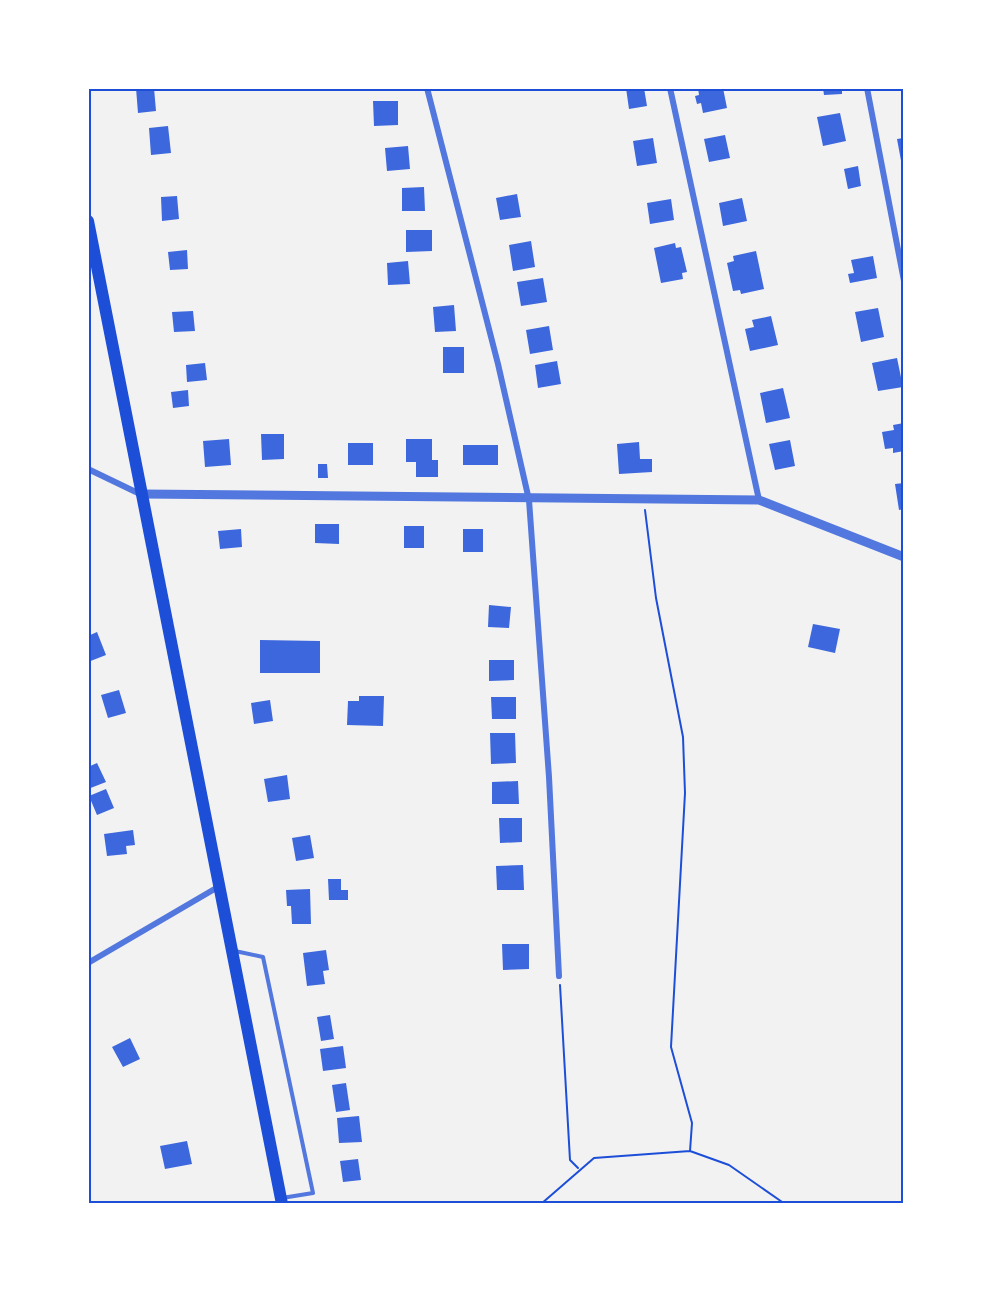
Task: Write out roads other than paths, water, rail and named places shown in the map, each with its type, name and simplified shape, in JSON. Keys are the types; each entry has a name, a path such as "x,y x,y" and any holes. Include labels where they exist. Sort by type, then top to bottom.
{"main road":[{"path":"88,221 281,1201"}],"street":[{"path":"427,88 495,352 529,500 549,777 560,976"},
{"path":"670,88 759,500"},
{"path":"867,88 903,281"},
{"path":"88,469 141,494 529,500 759,500 903,557"},
{"path":"88,963 218,887"}],"lane":[{"path":"233,950 263,957 313,1193 281,1201"}]}
